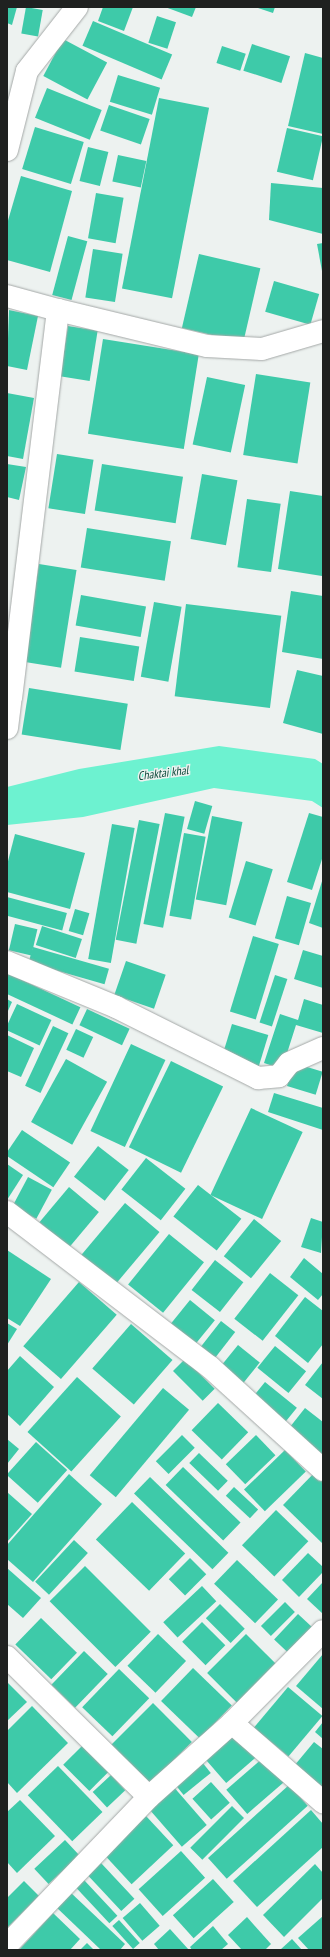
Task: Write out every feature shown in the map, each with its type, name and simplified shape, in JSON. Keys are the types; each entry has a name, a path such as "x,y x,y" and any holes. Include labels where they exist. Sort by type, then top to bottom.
{"street":[{"path":"7,150 27,70 77,7"},
{"path":"7,296 58,310 207,346 262,349 323,331"},
{"path":"7,728 9,697 58,310"},
{"path":"7,962 116,1007 258,1078 279,1076 289,1063 323,1048"},
{"path":"7,1212 210,1367 323,1470"},
{"path":"7,1944 149,1797 232,1723 323,1631"},
{"path":"7,1657 149,1797"},
{"path":"232,1723 323,1802"}],"water":[{"name":"Chaktai khal","path":"219,746 315,759 323,764 323,808 312,801 214,788 83,817 7,825 7,787 79,769"}],"building":[{"path":"7,7 17,7 12,25 7,23"},
{"path":"26,7 43,10 38,37 21,34"},
{"path":"103,7 133,7 124,31 98,21"},
{"path":"165,7 196,7 192,17"},
{"path":"255,7 275,7 273,13"},
{"path":"157,16 176,22 167,49 148,43"},
{"path":"93,21 172,55 162,79 82,46"},
{"path":"63,39 107,62 87,100 43,76"},
{"path":"252,44 290,56 281,83 243,71"},
{"path":"222,46 246,54 240,71 216,63"},
{"path":"305,53 323,58 323,134 288,126"},
{"path":"118,75 160,88 152,115 110,102"},
{"path":"47,88 102,110 90,140 35,118"},
{"path":"159,98 209,108 172,298 122,288"},
{"path":"109,105 150,119 141,145 100,131"},
{"path":"35,127 84,142 71,184 22,169"},
{"path":"287,128 323,136 313,180 277,172"},
{"path":"88,147 108,152 100,186 80,181"},
{"path":"118,155 146,161 141,187 112,181"},
{"path":"21,176 72,191 50,272 7,260 7,224"},
{"path":"271,183 323,188 323,234 269,220"},
{"path":"96,193 124,198 116,243 88,238"},
{"path":"68,236 87,241 72,300 52,295"},
{"path":"323,243 323,271 322,271 317,244"},
{"path":"93,249 123,254 115,302 85,297"},
{"path":"199,254 260,268 243,342 182,328"},
{"path":"274,281 319,294 310,325 265,312"},
{"path":"9,310 38,316 27,370 7,366"},
{"path":"68,326 98,331 90,381 60,376"},
{"path":"103,339 199,354 184,449 88,434"},
{"path":"256,374 310,383 297,464 243,455"},
{"path":"207,377 245,385 231,453 193,444"},
{"path":"7,393 34,398 23,459 7,456"},
{"path":"57,454 94,460 85,514 48,508"},
{"path":"7,464 26,467 19,500 7,497"},
{"path":"102,464 183,477 176,523 95,510"},
{"path":"202,474 237,480 226,545 191,539"},
{"path":"290,491 323,496 322,576 278,569"},
{"path":"247,499 281,504 271,572 237,567"},
{"path":"87,528 171,541 165,581 81,568"},
{"path":"39,564 77,570 61,668 24,662"},
{"path":"291,591 323,596 323,659 282,652"},
{"path":"81,595 146,606 141,637 76,626"},
{"path":"154,602 182,607 168,682 141,677"},
{"path":"186,604 281,616 270,708 175,696"},
{"path":"80,637 139,646 134,681 75,672"},
{"path":"297,670 323,676 323,734 283,723"},
{"path":"29,688 128,704 120,750 22,734"},
{"path":"195,801 212,806 204,834 187,829"},
{"path":"165,813 185,817 163,928 143,924"},
{"path":"309,813 323,817 323,856 312,890 287,882"},
{"path":"212,816 242,822 226,905 196,899"},
{"path":"139,820 160,824 136,944 116,940"},
{"path":"112,824 135,828 111,963 88,959"},
{"path":"184,833 206,837 191,920 169,916"},
{"path":"15,834 85,853 70,909 7,892 7,865"},
{"path":"246,861 273,869 256,926 229,917"},
{"path":"323,878 323,928 309,923"},
{"path":"287,896 311,903 299,945 275,938"},
{"path":"7,897 67,913 62,930 7,916"},
{"path":"75,909 89,913 83,935 69,931"},
{"path":"15,924 37,929 31,955 9,950"},
{"path":"42,926 82,939 76,958 36,945"},
{"path":"253,936 279,944 256,1019 230,1012"},
{"path":"33,947 109,969 105,984 29,962"},
{"path":"303,950 323,956 323,988 294,979"},
{"path":"126,961 166,975 154,1009 114,995"},
{"path":"7,973 80,1007 72,1024 7,994"},
{"path":"275,975 287,979 272,1027 260,1023"},
{"path":"7,999 12,1002 7,1013"},
{"path":"304,999 323,1005 323,1033 296,1025 282,1069 264,1063 280,1014 298,1020"},
{"path":"17,1004 51,1020 40,1045 7,1030 7,1025"},
{"path":"87,1009 130,1029 122,1045 79,1025"},
{"path":"232,1024 268,1035 258,1068 222,1057"},
{"path":"53,1026 68,1033 41,1093 25,1086"},
{"path":"76,1029 93,1037 83,1058 66,1050"},
{"path":"7,1035 34,1048 21,1077 7,1071"},
{"path":"131,1044 165,1060 125,1147 90,1131"},
{"path":"66,1059 107,1082 72,1145 31,1122"},
{"path":"171,1061 223,1086 181,1173 129,1147"},
{"path":"294,1063 323,1072 316,1095 287,1086"},
{"path":"274,1093 323,1108 323,1130 268,1112"},
{"path":"251,1108 303,1132 262,1219 210,1195"},
{"path":"22,1130 70,1162 53,1187 7,1156 7,1152"},
{"path":"98,1146 129,1170 105,1201 74,1177"},
{"path":"146,1158 185,1189 161,1220 121,1190"},
{"path":"7,1164 23,1175 7,1200"},
{"path":"28,1177 52,1190 36,1219 13,1206"},
{"path":"198,1185 241,1219 217,1250 173,1217"},
{"path":"69,1187 99,1212 69,1247 39,1222"},
{"path":"125,1203 159,1232 116,1284 81,1255"},
{"path":"311,1218 323,1222 321,1253 301,1247"},
{"path":"254,1219 281,1241 251,1278 224,1256"},
{"path":"169,1234 204,1262 163,1313 128,1285"},
{"path":"7,1250 51,1279 20,1326 7,1318"},
{"path":"304,1258 323,1274 323,1294 318,1300 290,1277"},
{"path":"215,1260 243,1282 220,1312 192,1290"},
{"path":"270,1273 298,1295 263,1341 234,1319"},
{"path":"79,1282 117,1315 61,1379 23,1346"},
{"path":"305,1297 323,1311 323,1344 308,1363 275,1336"},
{"path":"190,1300 215,1320 192,1348 167,1328"},
{"path":"221,1321 235,1332 214,1360 199,1349"},
{"path":"7,1323 17,1329 7,1345"},
{"path":"131,1324 173,1360 134,1405 92,1369"},
{"path":"238,1345 260,1363 242,1385 220,1368"},
{"path":"275,1346 306,1371 288,1393 257,1368"},
{"path":"20,1356 54,1387 20,1426 7,1414 7,1371"},
{"path":"185,1359 215,1389 203,1401 173,1371"},
{"path":"323,1362 323,1399 305,1385"},
{"path":"77,1377 121,1416 71,1471 27,1432"},
{"path":"265,1382 297,1408 281,1428 249,1402"},
{"path":"163,1388 189,1410 116,1497 90,1475"},
{"path":"218,1403 248,1432 222,1460 192,1430"},
{"path":"305,1408 323,1422 323,1462 286,1432"},
{"path":"182,1435 195,1448 169,1474 156,1461"},
{"path":"256,1435 275,1455 245,1484 226,1464"},
{"path":"7,1439 19,1449 7,1464"},
{"path":"36,1442 67,1470 38,1503 7,1475"},
{"path":"285,1450 306,1472 265,1511 244,1490"},
{"path":"199,1453 228,1481 218,1491 189,1463"},
{"path":"183,1467 241,1523 223,1541 166,1485"},
{"path":"317,1470 323,1476 323,1544 283,1505"},
{"path":"69,1474 102,1504 33,1582 7,1559 7,1545"},
{"path":"150,1477 228,1553 212,1569 134,1494"},
{"path":"234,1487 258,1510 250,1518 226,1496"},
{"path":"7,1492 32,1514 7,1542"},
{"path":"132,1502 185,1553 149,1591 96,1539"},
{"path":"276,1510 308,1541 274,1577 242,1545"},
{"path":"74,1540 88,1553 49,1595 35,1582"},
{"path":"308,1553 323,1567 323,1572 299,1597 282,1580"},
{"path":"190,1558 206,1574 185,1595 169,1579"},
{"path":"237,1560 278,1600 255,1623 214,1584"},
{"path":"85,1566 151,1632 115,1667 50,1601"},
{"path":"7,1568 41,1598 23,1618 7,1604"},
{"path":"323,1582 323,1614 307,1599"},
{"path":"202,1586 216,1601 178,1638 163,1622"},
{"path":"285,1602 295,1612 271,1636 261,1626"},
{"path":"220,1604 245,1629 231,1643 206,1618"},
{"path":"298,1614 316,1631 292,1657 274,1640"},
{"path":"41,1618 77,1653 51,1679 15,1645"},
{"path":"202,1622 225,1645 206,1665 182,1642"},
{"path":"158,1634 186,1661 155,1693 127,1666"},
{"path":"246,1634 278,1666 239,1705 207,1673"},
{"path":"84,1651 108,1674 75,1708 51,1685"},
{"path":"323,1654 323,1709 296,1686"},
{"path":"193,1668 232,1706 200,1739 161,1701"},
{"path":"119,1669 149,1698 112,1736 82,1707"},
{"path":"7,1682 27,1702 7,1721"},
{"path":"288,1687 322,1716 288,1757 254,1728"},
{"path":"153,1703 192,1742 150,1784 111,1745"},
{"path":"32,1706 68,1743 17,1793 7,1782 7,1731"},
{"path":"323,1722 323,1739 315,1732"},
{"path":"237,1730 259,1755 226,1783 205,1758"},
{"path":"314,1742 323,1749 323,1791 294,1766"},
{"path":"83,1745 109,1771 89,1791 63,1765"},
{"path":"264,1757 285,1781 247,1814 226,1790"},
{"path":"202,1762 211,1773 184,1795 175,1784"},
{"path":"58,1766 102,1812 72,1841 28,1795"},
{"path":"111,1775 125,1790 107,1807 93,1792"},
{"path":"211,1782 230,1803 211,1820 192,1799"},
{"path":"172,1785 207,1825 182,1847 147,1807"},
{"path":"289,1785 308,1806 227,1879 208,1858"},
{"path":"20,1800 55,1836 17,1873 7,1862 7,1812"},
{"path":"232,1806 244,1818 202,1860 190,1848"},
{"path":"311,1810 323,1824 323,1847 257,1907 233,1881"},
{"path":"146,1816 173,1845 132,1884 104,1855"},
{"path":"65,1840 79,1855 49,1884 34,1869"},
{"path":"181,1851 205,1878 163,1916 139,1889"},
{"path":"101,1863 134,1899 121,1911 88,1875"},
{"path":"315,1864 323,1873 323,1898 284,1937 263,1915"},
{"path":"213,1879 234,1902 194,1938 173,1915"},
{"path":"84,1880 117,1916 109,1923 76,1888"},
{"path":"24,1881 39,1896 7,1928 7,1898"},
{"path":"69,1891 125,1944 120,1950 101,1950 55,1906"},
{"path":"140,1903 160,1926 142,1941 123,1918"},
{"path":"53,1913 80,1939 70,1950 19,1950"},
{"path":"323,1916 323,1950 309,1950 298,1938"},
{"path":"247,1917 271,1944 265,1950 242,1950 228,1935"},
{"path":"119,1920 140,1943 133,1949 112,1926"},
{"path":"213,1926 228,1944 221,1950 192,1950 190,1947"},
{"path":"170,1929 189,1950 159,1950 154,1944"},
{"path":"292,1939 302,1950 280,1950"},
{"path":"87,1943 94,1950 80,1950"}]}
